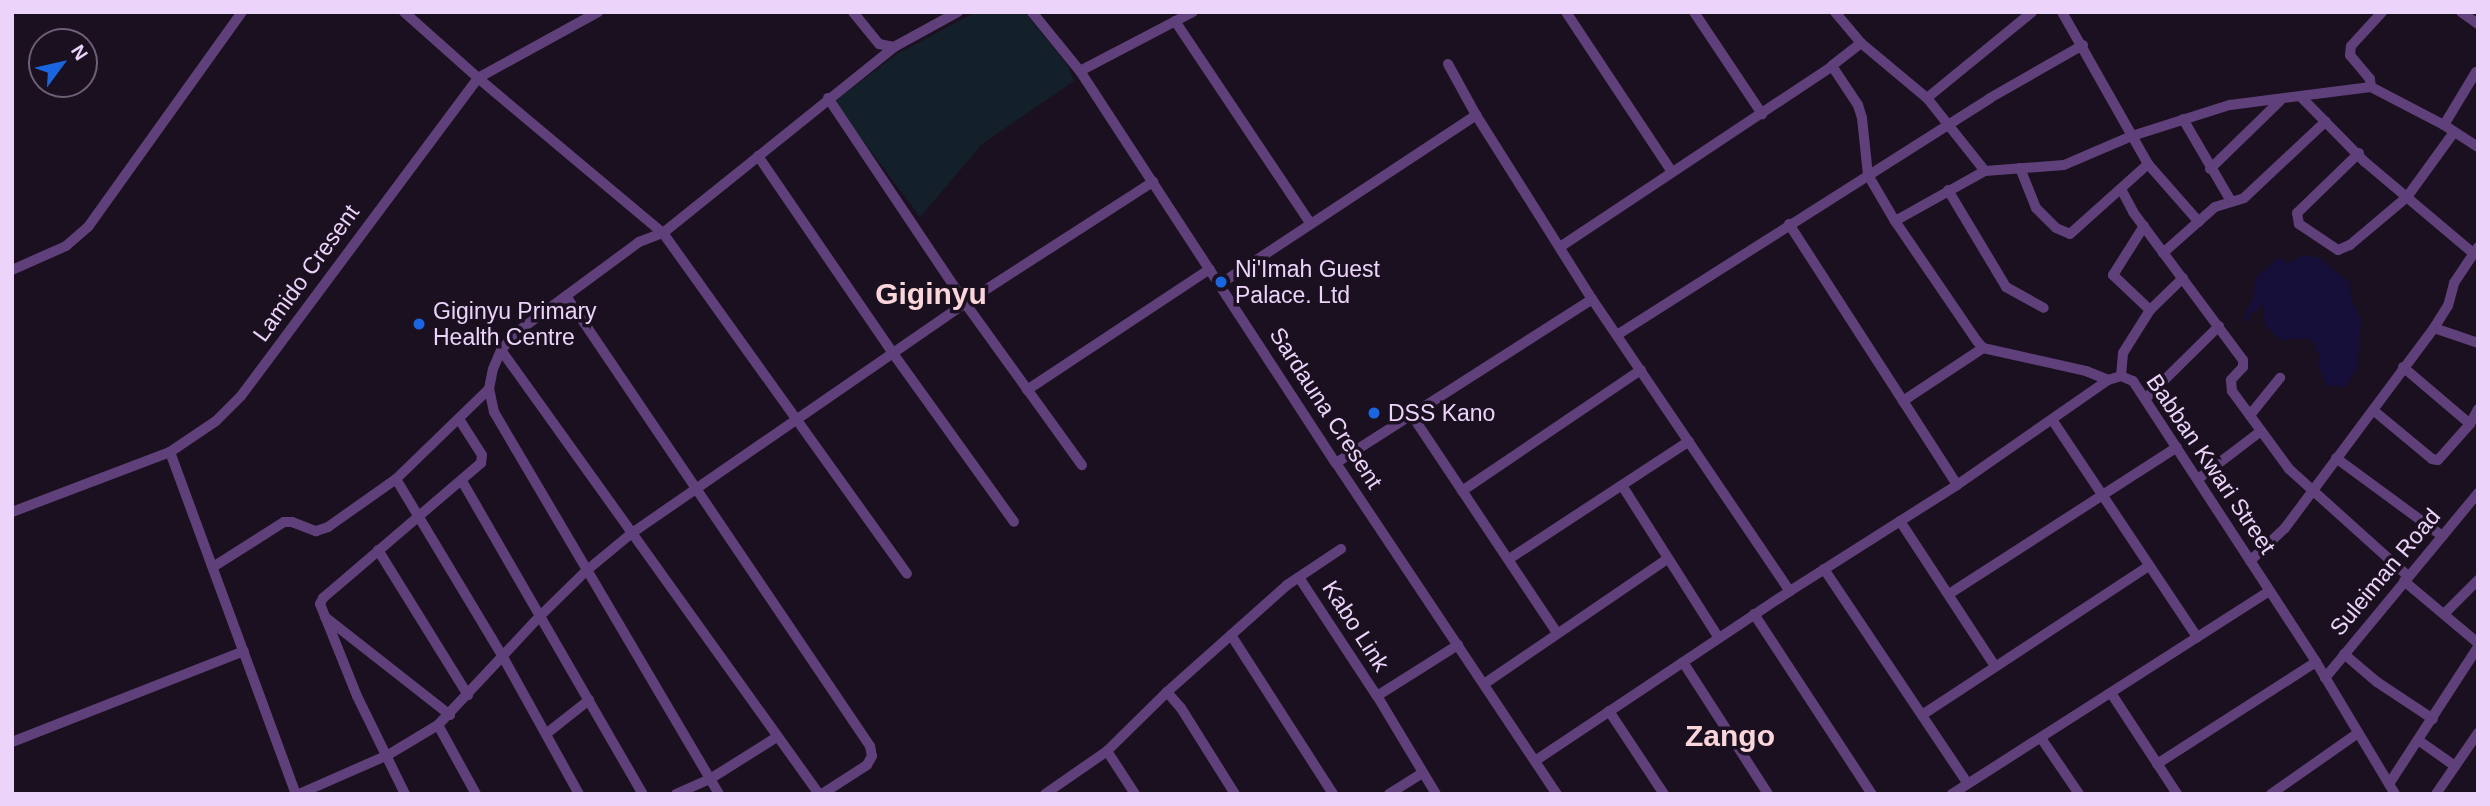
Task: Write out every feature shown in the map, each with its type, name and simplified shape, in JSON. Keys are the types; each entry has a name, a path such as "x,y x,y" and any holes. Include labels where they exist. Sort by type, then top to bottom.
{"street":[{"path":"12,270 66,246 88,227 242,12"},
{"path":"404,12 478,78 663,233 907,574"},
{"path":"853,12 879,44 894,47"},
{"path":"213,567 284,522 322,530 396,479 489,389 501,350 517,332 639,242 663,233 894,47 958,12"},
{"name":"Sardauna Cresent","path":"1032,12 1080,71 1336,463 1557,794"},
{"path":"1080,71 1192,12"},
{"path":"1566,12 1672,172"},
{"path":"1693,12 1762,114"},
{"path":"1835,12 1861,43 1927,98 1985,171"},
{"path":"1927,98 2032,12"},
{"path":"2062,12 2148,164 2199,222"},
{"path":"2371,87 2365,72 2350,55 2351,46 2382,12"},
{"path":"2461,12 2478,24"},
{"name":"Lamido Cresent","path":"12,512 170,452 216,421 241,396 478,78 596,13"},
{"path":"1175,21 1310,223"},
{"path":"1560,247 1762,114 1861,43"},
{"path":"1617,335 1990,98 2083,45"},
{"path":"1448,64 1476,115 1592,299 1790,591"},
{"path":"1832,66 1858,105 1862,118 1868,175 1895,220 1983,348 1903,401"},
{"path":"2444,125 2476,72"},
{"path":"1895,220 1985,171 2064,165 2132,136 2230,105 2280,101 2371,87 2444,125 2478,147"},
{"path":"2250,561 2284,528 2434,328 2448,306 2454,283 2475,250 2407,197 2302,97"},
{"path":"828,98 965,303 1082,465"},
{"path":"2210,169 2280,101"},
{"path":"1220,284 1476,115"},
{"path":"2183,118 2210,169 2231,201"},
{"path":"2163,253 2215,207 2244,198 2326,121"},
{"path":"2359,153 2297,213 2299,224 2338,250 2343,249 2407,197 2454,132"},
{"path":"758,156 892,352 1014,522"},
{"path":"2020,168 2036,208 2056,228 2070,234 2091,219 2148,164"},
{"path":"170,452 298,794 388,755 438,725 540,616 586,571 632,533 892,352 1153,182"},
{"path":"2121,189 2163,253 2243,360 2242,367 2230,385 2289,469 2313,487 2406,579 2478,645 2418,740 2392,789"},
{"path":"1948,190 2006,288 2044,308"},
{"path":"1789,224 1957,485"},
{"path":"2144,226 2113,275 2150,310"},
{"path":"1027,390 1210,270"},
{"path":"2121,376 2123,354 2150,310 2183,278"},
{"path":"501,350 777,737 821,794 867,765 872,756 870,746 566,296"},
{"path":"1336,463 1592,299"},
{"path":"2145,399 2218,326"},
{"path":"2434,328 2478,343"},
{"name":"Babban Kwari Street","path":"1983,348 2087,371 2108,380 2121,376 2133,381 2316,662 2392,789"},
{"path":"2403,367 2470,424"},
{"path":"1462,491 1641,370"},
{"path":"2250,415 2280,378"},
{"path":"1535,761 1754,614 1957,485 2053,421 2108,380"},
{"path":"489,389 494,412 719,794"},
{"path":"2373,410 2432,459 2438,460 2470,424 2478,409"},
{"path":"1410,414 1557,633"},
{"path":"405,794 357,696 320,604 323,598 462,481 483,459 459,419"},
{"path":"2053,421 2197,637"},
{"path":"2197,479 2262,432"},
{"path":"1509,559 1623,487 1689,441"},
{"path":"1949,594 2177,447"},
{"path":"2336,458 2442,536"},
{"path":"396,479 503,657 579,794"},
{"path":"462,481 643,794"},
{"path":"1623,487 1719,638"},
{"name":"Suleiman Road","path":"2325,678 2478,493"},
{"path":"1900,521 1996,666"},
{"path":"1045,794 1107,751 1167,692 1287,585 1300,579 1341,549"},
{"path":"378,550 468,695"},
{"path":"1484,684 1667,559"},
{"path":"1922,715 2149,566"},
{"path":"1824,569 1967,783"},
{"name":"Kabo Link","path":"1300,579 1377,696 1436,794"},
{"path":"2445,613 2478,580"},
{"path":"1952,794 2270,591"},
{"path":"1754,614 1871,794"},
{"path":"323,615 450,715"},
{"path":"1231,635 1333,794"},
{"path":"1377,696 1458,645"},
{"path":"12,742 244,651"},
{"path":"2344,654 2377,682 2433,719"},
{"path":"1683,662 1768,794"},
{"path":"2157,764 2316,662"},
{"path":"1167,692 1181,708 1235,794"},
{"path":"2111,693 2177,794"},
{"path":"546,734 589,700"},
{"path":"1609,711 1664,794"},
{"path":"438,725 476,794"},
{"path":"2276,793 2358,733"},
{"path":"2436,794 2478,733"},
{"path":"676,794 710,779 777,737"},
{"path":"2042,738 2079,794"},
{"path":"2418,740 2455,766"},
{"path":"1107,751 1135,794"},
{"path":"1389,794 1422,773"}],"shaded area":[{"path":"976,12 1025,12 1068,66 1074,81 982,144 920,217 834,102 897,54"},
{"path":"2305,255 2319,258 2349,282 2351,299 2361,320 2357,369 2345,387 2327,386 2318,363 2320,353 2314,352 2317,346 2307,338 2281,340 2265,325 2263,303 2261,308 2251,313 2248,323 2244,318 2253,298 2256,277 2279,258 2288,263"}],"place":[{"name":"Ni'Imah Guest Palace. Ltd","path":"1221,282"},
{"name":"Giginyu Primary Health Centre","path":"419,324"},
{"name":"DSS Kano","path":"1374,413"}],"district":[{"name":"Giginyu","path":"931,294"},
{"name":"Zango","path":"1730,736"}]}
